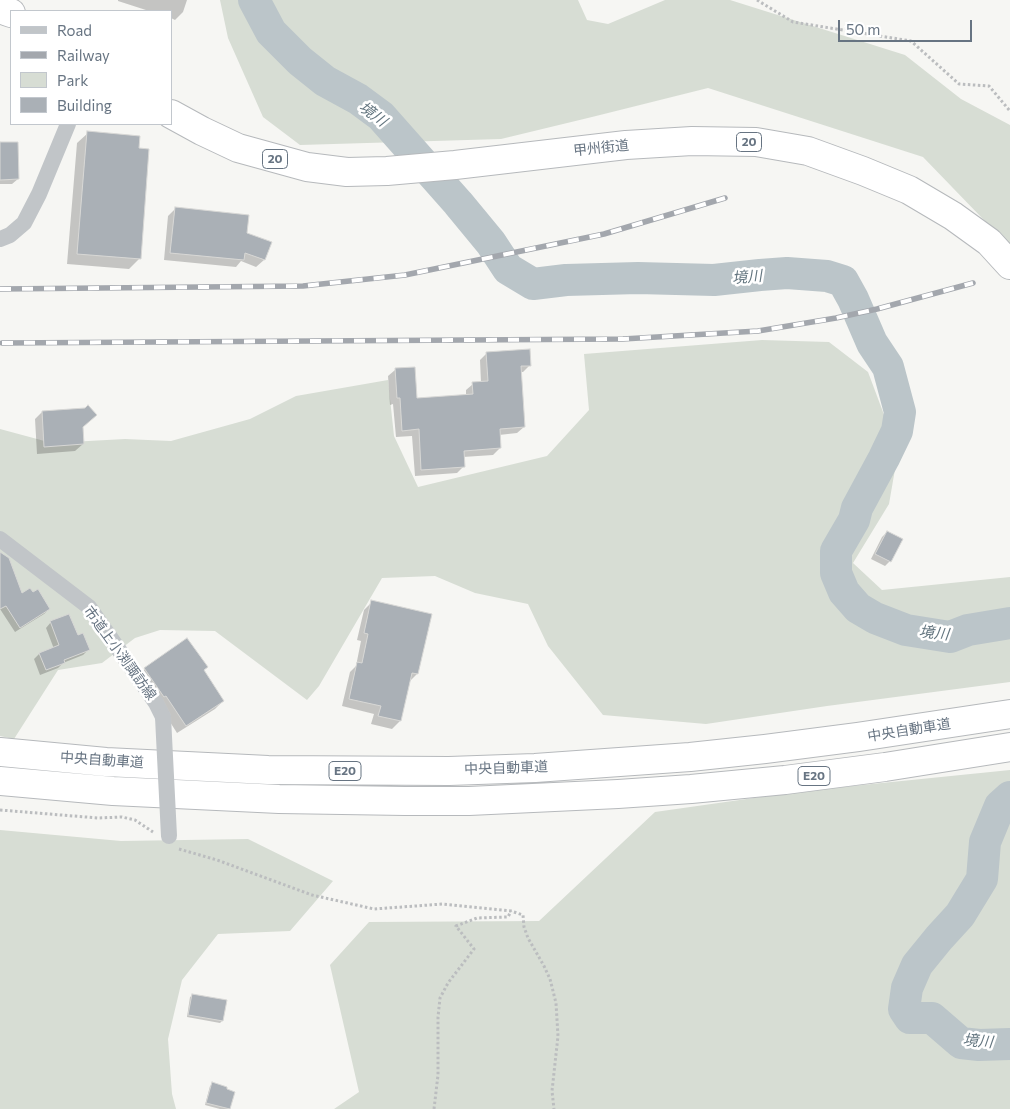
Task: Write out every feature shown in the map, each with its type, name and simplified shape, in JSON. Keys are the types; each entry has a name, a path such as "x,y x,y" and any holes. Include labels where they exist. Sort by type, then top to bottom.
{"highway":[{"name":"甲州街道","path":"172,115 202,132 238,148 307,167 347,172 387,171 455,165 626,144 692,141 756,142 808,151 909,190 953,216 989,242 1010,265"},
{"name":"中央自動車道","path":"0,752 106,762 268,770 449,771 535,768 690,757 858,738 1010,714"},
{"name":"E20","path":"0,781 114,791 287,800 469,801 618,794 784,780 885,767 1010,747"}],"street":[{"path":"0,238 10,235 24,223 68,125"},
{"name":"市道上小渕諏訪線","path":"0,539 89,607 156,703 163,717 170,839"}],"path":[{"path":"757,0 793,22 911,41 959,84 990,86 1010,111"},
{"path":"0,810 90,818 130,818 164,839 170,839 173,845 182,850 217,860 312,895 374,908 443,904 511,911 524,915 524,927 544,966 556,1003 558,1036 552,1091 554,1109"},
{"path":"434,1109 438,1075 440,998 448,983 474,949 456,926 477,918 508,917 511,911"}],"green space":[{"path":"220,0 578,0 587,20 608,24 665,0 730,0 905,55 961,99 1010,125 1010,247 923,157 708,88 501,139 300,145 263,117 228,38"},
{"path":"762,340 829,342 868,372 898,452 889,504 853,563 882,590 1010,577 1010,682 706,724 603,715 548,646 528,604 475,593 435,576 382,578 319,686 307,700 215,631 160,630 135,638 102,663 58,670 14,739 0,736 0,429 52,443 125,439 171,441 250,419 296,396 388,380 394,436 418,487 547,456 589,410 584,354"},
{"path":"1010,770 1010,1109 334,1109 359,1092 330,965 369,922 539,921 655,812 803,791"},
{"path":"0,830 121,841 248,839 333,881 290,931 218,934 182,980 168,1039 172,1094 176,1109 0,1109"}],"building":[{"path":"87,131 140,136 139,148 149,149 141,259 77,254"},
{"path":"0,142 18,142 19,179 0,180"},
{"path":"175,207 249,215 247,233 272,242 265,260 245,253 244,260 170,253"},
{"path":"530,349 531,366 521,366 525,427 500,429 501,448 464,451 465,467 421,470 419,429 402,431 400,398 397,398 395,368 415,367 417,398 473,394 472,382 488,381 486,352"},
{"path":"88,405 97,415 83,427 84,444 44,447 42,411 85,408"},
{"path":"887,531 903,539 891,562 875,554"},
{"path":"0,552 9,558 22,593 30,588 33,592 38,589 50,609 20,628 6,606 0,609"},
{"path":"371,600 432,614 418,674 412,673 401,721 378,716 381,706 349,699 357,662 362,663 368,634 364,633"},
{"path":"69,614 78,635 83,633 90,650 64,660 65,663 46,670 39,653 59,645 50,621"},
{"path":"187,638 208,667 204,670 224,701 186,726 144,668"},
{"path":"192,994 227,1000 223,1021 188,1015"},
{"path":"212,1082 235,1092 230,1109 206,1103"}],"waterway":[{"name":"境川","path":"254,0 271,32 300,61 325,81 358,99 381,116 458,203 491,243 508,269 533,284 566,280 638,278 714,280 787,273 827,276 843,281 872,343 888,367 900,412 897,431 857,508 854,520 836,551 836,573 844,592 858,608 875,618 906,630 950,637 968,630 1010,623"},
{"name":"境川","path":"1010,797 1000,806 985,842 982,879 960,915 917,965 907,988 904,1009 910,1018 932,1018 961,1043 979,1045 1010,1044"}],"railway":[{"path":"0,289 303,286 405,275 604,234 725,198"},
{"path":"2,343 623,339 758,331 877,309 973,283"}]}
